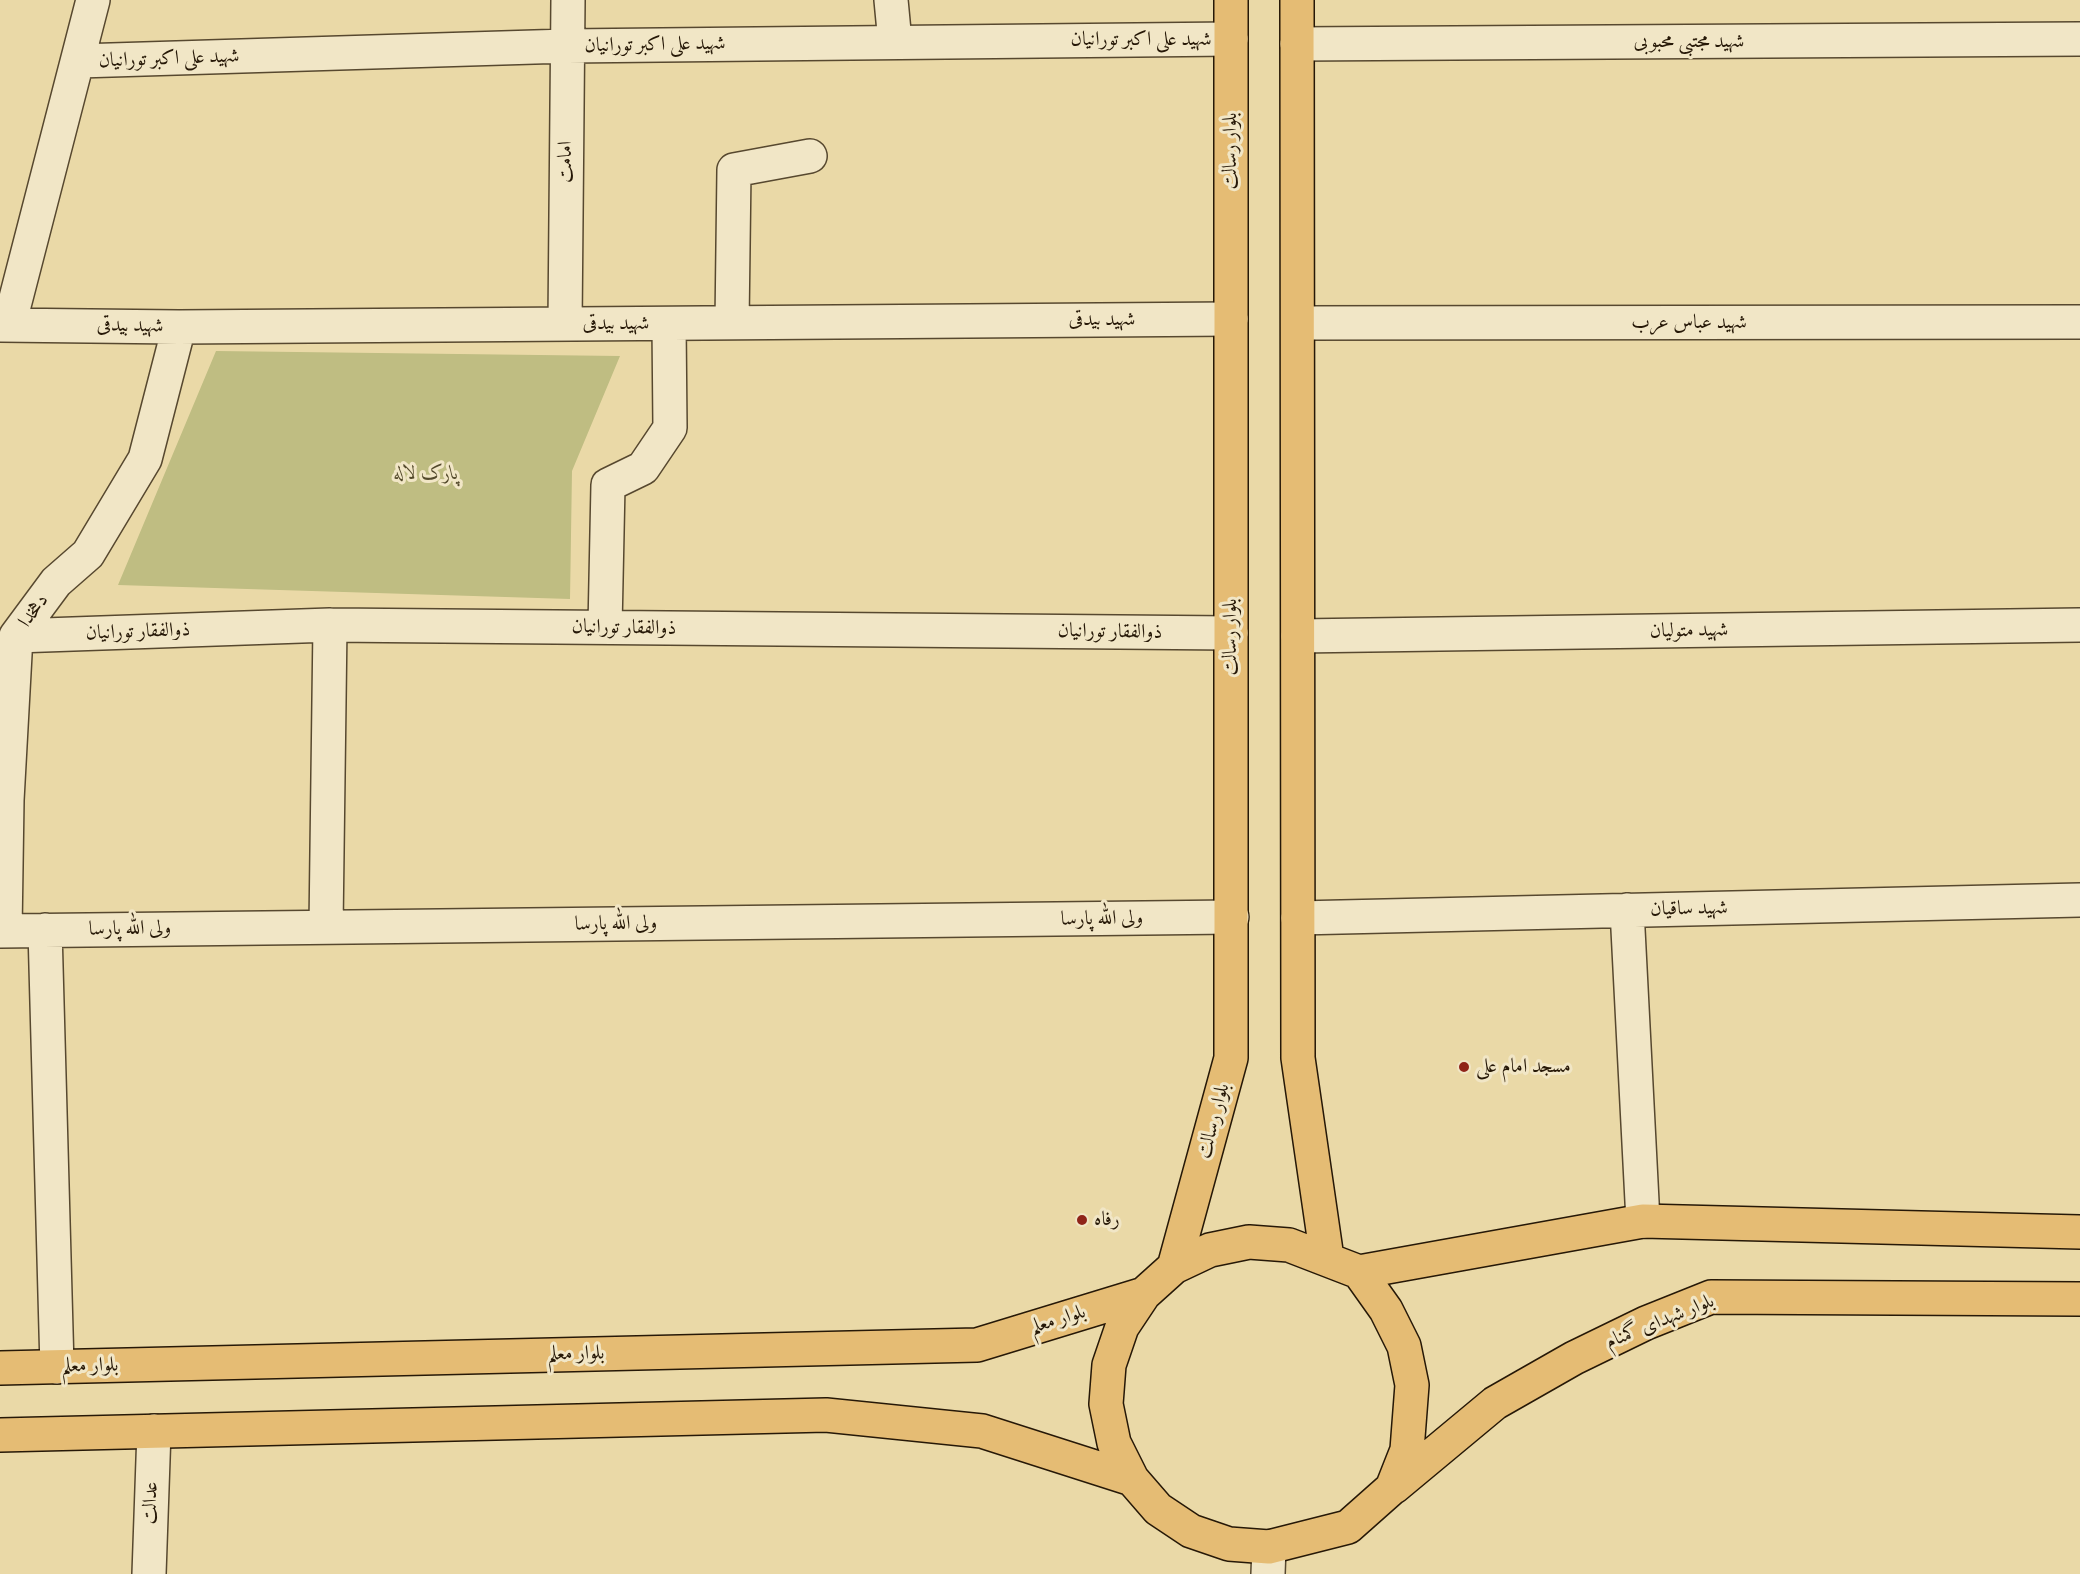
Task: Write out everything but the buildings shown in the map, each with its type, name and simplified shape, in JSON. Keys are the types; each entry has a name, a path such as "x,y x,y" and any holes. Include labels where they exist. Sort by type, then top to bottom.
{"main road":[{"name":"بلوار رسالت","path":"1174,1267 1231,1058 1231,0"},
{"path":"1298,0 1298,1058 1327,1258"},
{"path":"1359,1272 1643,1221 2080,1232"},
{"path":"1144,1294 1174,1267 1210,1250 1249,1242 1289,1245 1359,1272 1386,1310 1404,1346 1412,1385 1407,1450 1392,1488"},
{"name":"بلوار معلم","path":"0,1368 977,1345 1144,1294"},
{"name":"بلوار شهدای گمنام","path":"1144,1294 1119,1336 1109,1365 1106,1404 1114,1443 1132,1479 1158,1509 1191,1531 1269,1560 1348,1527 1495,1403 1574,1358 1646,1323 1711,1297 2080,1299"},
{"path":"0,1435 826,1415 982,1431 1132,1479"}],"street":[{"path":"5,325 79,62 93,0"},
{"name":"امامت","path":"565,324 568,0"},
{"path":"891,0 895,42"},
{"name":"شهید علی اکبر تورانیان","path":"79,62 567,46 1231,39"},
{"name":"شهید مجتبی محبوبی","path":"1298,44 2080,39"},
{"path":"732,323 735,170 810,156"},
{"name":"شهید بیدقی","path":"5,325 178,327 1231,319"},
{"name":"شهید عباس عرب","path":"1298,323 2080,322"},
{"path":"605,627 608,485 643,468 670,428 669,324"},
{"name":"دهخدا","path":"3,931 16,636 56,582 88,554 144,459 178,327"},
{"path":"326,927 330,625"},
{"name":"ذوالفقار تورانیان","path":"16,636 330,625 1231,633"},
{"name":"شهید متولیان","path":"1298,636 2080,625"},
{"name":"شهید ساقیان","path":"1298,918 2080,900"},
{"path":"1627,910 1643,1221"},
{"name":"ولی الله پارسا","path":"3,931 1232,917"},
{"path":"45,930 57,1367"},
{"name":"عدالت","path":"149,1574 154,1431"}],"green space":[{"name":"پارک لاله","path":"216,351 620,356 572,471 570,599 118,585"}],"place":[{"name":"مسجد امام علی","path":"1464,1067"},
{"name":"رفاه","path":"1082,1220"}]}
